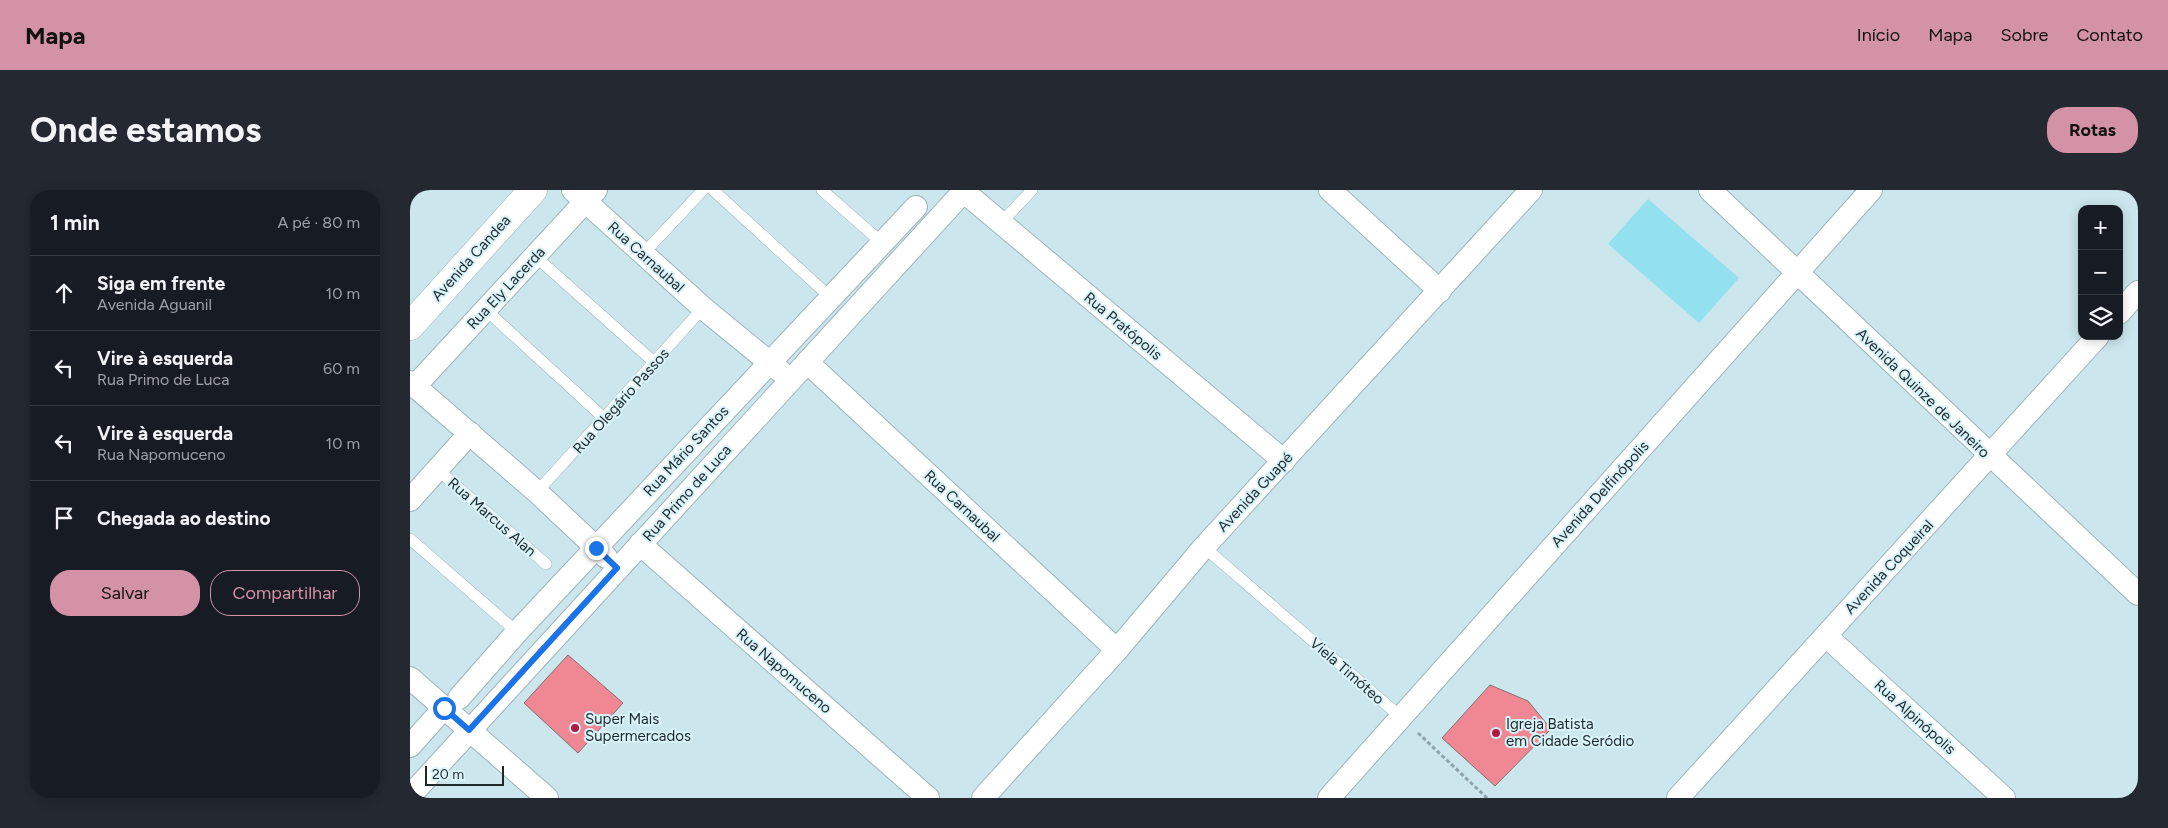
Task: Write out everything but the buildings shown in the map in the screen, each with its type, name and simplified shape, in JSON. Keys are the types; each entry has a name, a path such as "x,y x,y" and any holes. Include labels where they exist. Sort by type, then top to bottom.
{"main road":[{"name":"Avenida Candea","path":"410,326 533,190"}],"street":[{"path":"1330,190 1440,291"},
{"name":"Avenida Guapé","path":"983,798 1117,650 1204,547 1531,190"},
{"name":"Avenida Quinze de Janeiro","path":"1710,190 2138,594"},
{"name":"Avenida Delfinópolis","path":"1329,798 1871,190"},
{"name":"Rua Pratópolis","path":"963,191 1284,461"},
{"name":"Rua Primo de Luca","path":"410,796 963,191"},
{"name":"Rua Carnaubal","path":"585,194 642,254 703,308 790,380"},
{"name":"Rua Ely Lacerda","path":"413,384 536,257 585,194"},
{"name":"Rua Mário Santos","path":"410,746 881,242 916,207"},
{"path":"2123,309 2138,292"},
{"name":"Avenida Coqueiral","path":"1678,798 2094,340"},
{"name":"Rua Carnaubal","path":"807,362 1117,650"},
{"path":"413,384 537,492 617,568"},
{"path":"410,500 470,434"},
{"name":"Rua Napomuceno","path":"640,544 928,798"},
{"name":"Rua Alpinópolis","path":"1826,636 2004,798"},
{"path":"410,678 452,703 469,730 547,798"}],"lane":[{"path":"642,254 703,190"},
{"path":"714,190 830,297"},
{"path":"822,190 881,242"},
{"path":"1001,223 1032,190"},
{"path":"536,257 655,363"},
{"name":"Rua Olegário Passos","path":"537,492 605,419 703,308"},
{"path":"486,310 605,419"},
{"name":"Rua Marcus Alan","path":"438,469 546,564"},
{"path":"410,539 517,632"},
{"name":"Viela Timóteo","path":"1204,547 1402,718"}],"path":[{"path":"1402,718 1487,798"}],"shaded area":[{"path":"1648,199 1739,278 1699,323 1608,244"}],"place":[{"name":"Super Mais Supermercados","path":"575,728"},
{"name":"Igreja Batista em Cidade Seródio","path":"1496,733"}],"route":[{"path":"444,708 469,730 617,568 596,548"}]}
